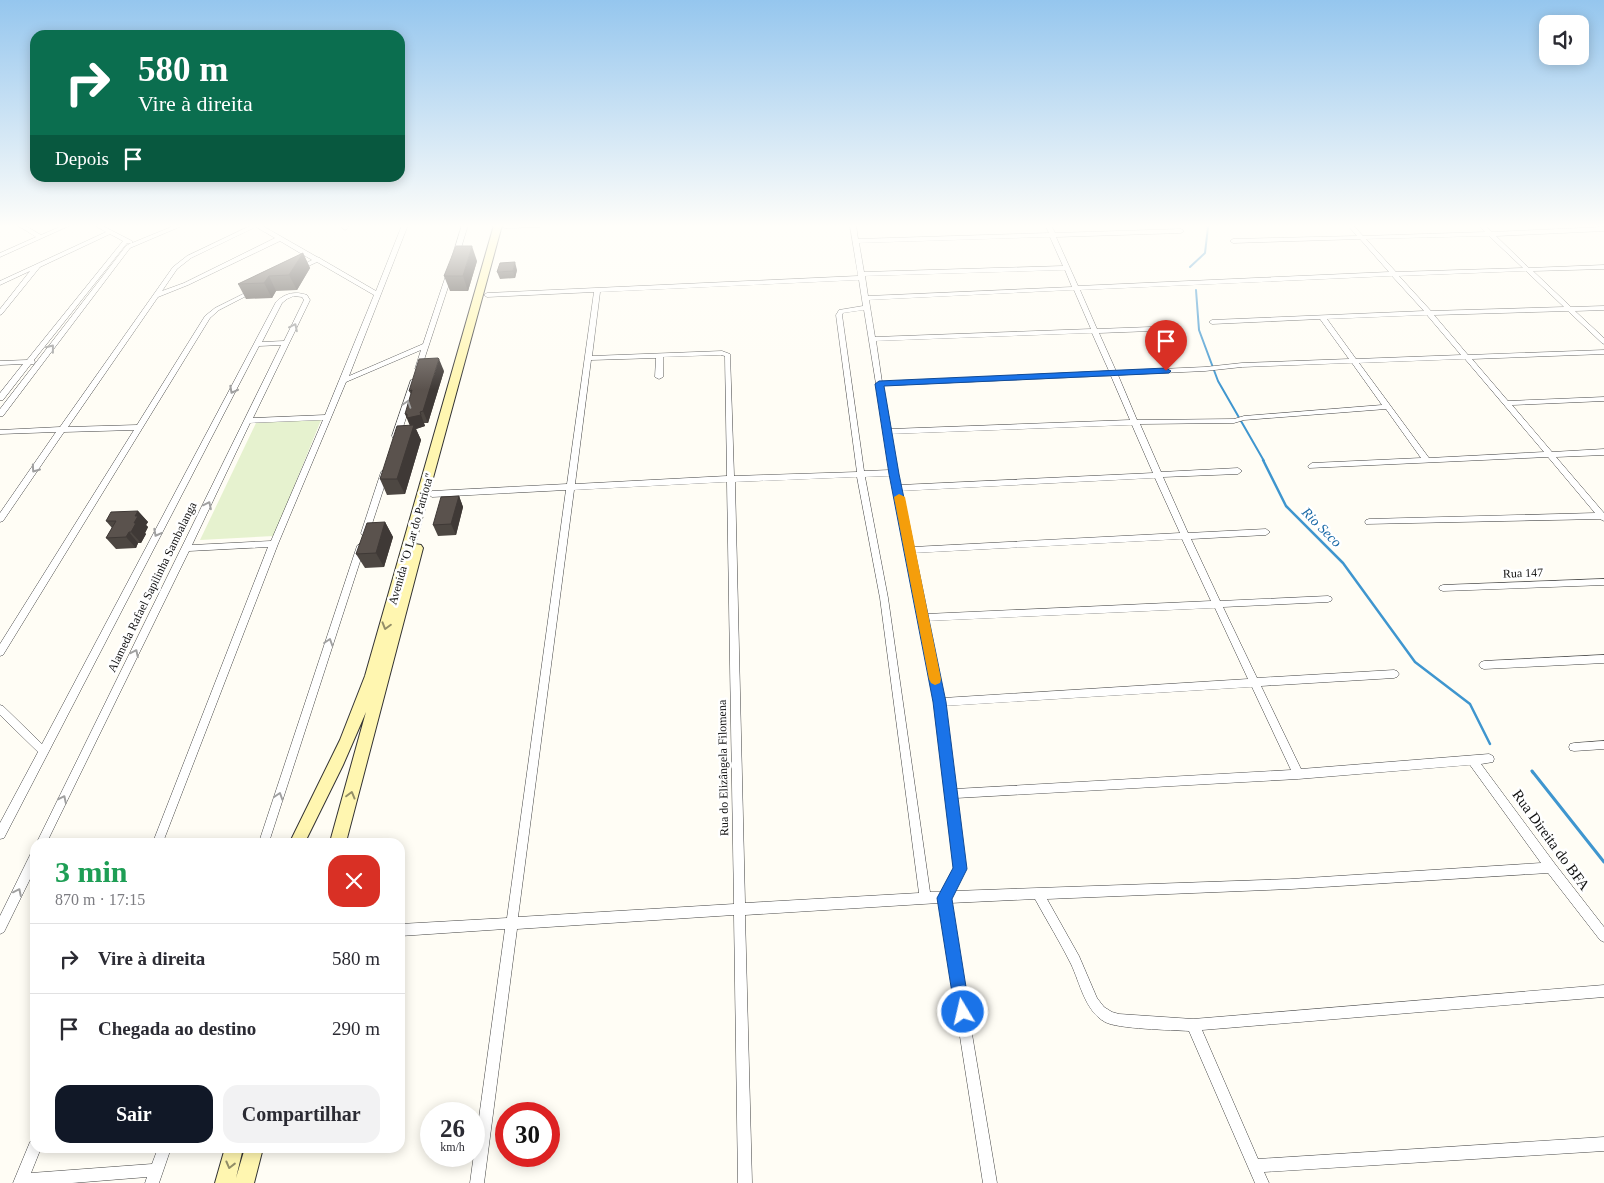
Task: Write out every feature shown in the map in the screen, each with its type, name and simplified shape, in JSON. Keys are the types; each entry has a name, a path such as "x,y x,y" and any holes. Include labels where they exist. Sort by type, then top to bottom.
{"main road":[{"name":"Avenida \"O Lar do Patriota\"","path":"299,838 333,773 370,684 487,280"},
{"name":"Avenida \"O Lar do Patriota\"","path":"339,838 490,280"},
{"path":"225,1183 233,1153"},
{"path":"244,1183 253,1153"}],"street":[{"path":"0,312 26,280"},
{"path":"0,398 94,280"},
{"path":"0,414 103,280"},
{"path":"0,519 166,280"},
{"path":"155,296 194,280"},
{"path":"353,280 376,294"},
{"path":"160,838 274,544 343,381 382,280"},
{"path":"392,448 447,280"},
{"path":"487,294 782,280"},
{"path":"862,280 894,474 940,702 960,869 944,898 990,1183"},
{"path":"1072,280 1112,373 1160,475 1185,536 1298,774"},
{"path":"925,898 884,598 861,475 841,311 865,303 1271,280"},
{"path":"1400,280 1603,517"},
{"path":"1539,280 1604,342"},
{"path":"0,652 207,317 217,309 258,288"},
{"path":"477,1183 597,290"},
{"name":"Alameda Rafael Sapilinha Sambalanga","path":"0,834 281,300 293,294 302,295 307,300 44,838"},
{"path":"1212,322 1604,308"},
{"path":"1322,317 1427,461"},
{"path":"872,339 1177,328"},
{"path":"257,344 286,343"},
{"path":"343,381 426,346"},
{"path":"879,384 1205,370 1226,366 1354,360 1604,352"},
{"name":"Rua do Elizângela Filomena","path":"660,355 726,353 728,355 745,1183"},
{"path":"589,358 660,355 659,378"},
{"path":"0,363 40,362"},
{"path":"349,364 371,368"},
{"path":"1507,403 1604,399"},
{"path":"887,432 1234,420 1387,407"},
{"path":"249,420 328,417"},
{"path":"0,432 138,427"},
{"path":"1312,466 1604,452"},
{"path":"265,838 386,467"},
{"path":"898,488 1238,471"},
{"path":"432,494 730,479 894,474"},
{"path":"1369,522 1603,517"},
{"path":"910,550 1266,532"},
{"path":"186,548 274,544"},
{"name":"Rua 147","path":"1443,588 1604,582"},
{"path":"924,618 1328,599"},
{"path":"1484,664 1604,659"},
{"path":"940,702 1394,674"},
{"path":"0,709 43,751"},
{"path":"1574,747 1604,745"},
{"path":"951,794 1298,774 1474,762 1489,759"},
{"name":"Rua Direita do BFA","path":"1474,762 1551,868 1604,936"},
{"path":"0,928 30,866"},
{"path":"405,930 925,898 1291,884 1551,868"},
{"path":"1039,895 1075,960 1093,1002 1109,1018 1119,1020 1193,1025 1604,991"},
{"path":"1193,1025 1262,1183"},
{"path":"1255,1166 1604,1144"},
{"path":"33,1153 21,1181 155,1176 162,1153"}],"green space":[{"path":"321,420 274,536 200,540 256,423"}],"building":[{"path":"246,280 266,280 264,283 238,284"},
{"path":"438,358 423,411 420,412 421,415 407,418 407,414 405,414 412,390 409,391 419,359"},
{"path":"414,425 397,479 380,479 397,426"},
{"path":"459,496 451,524 433,525 441,497"},
{"path":"138,511 135,516 138,516 134,523 136,523 126,537 106,538 116,521 106,521 111,512"},
{"path":"385,522 376,553 356,554 367,523"}],"waterway":[{"name":"Rio Seco","path":"1196,290 1199,330 1218,381 1264,461"},
{"name":"Rio Seco","path":"1263,460 1286,506 1343,563 1415,662 1470,704 1490,744"},
{"name":"Rio Seco","path":"1533,773 1532,771 1604,862"}],"slow traffic":[{"path":"899,497 935,679"}],"route":[{"path":"963,1012 944,898 960,869 940,702 894,474 879,384 1166,371"}]}
